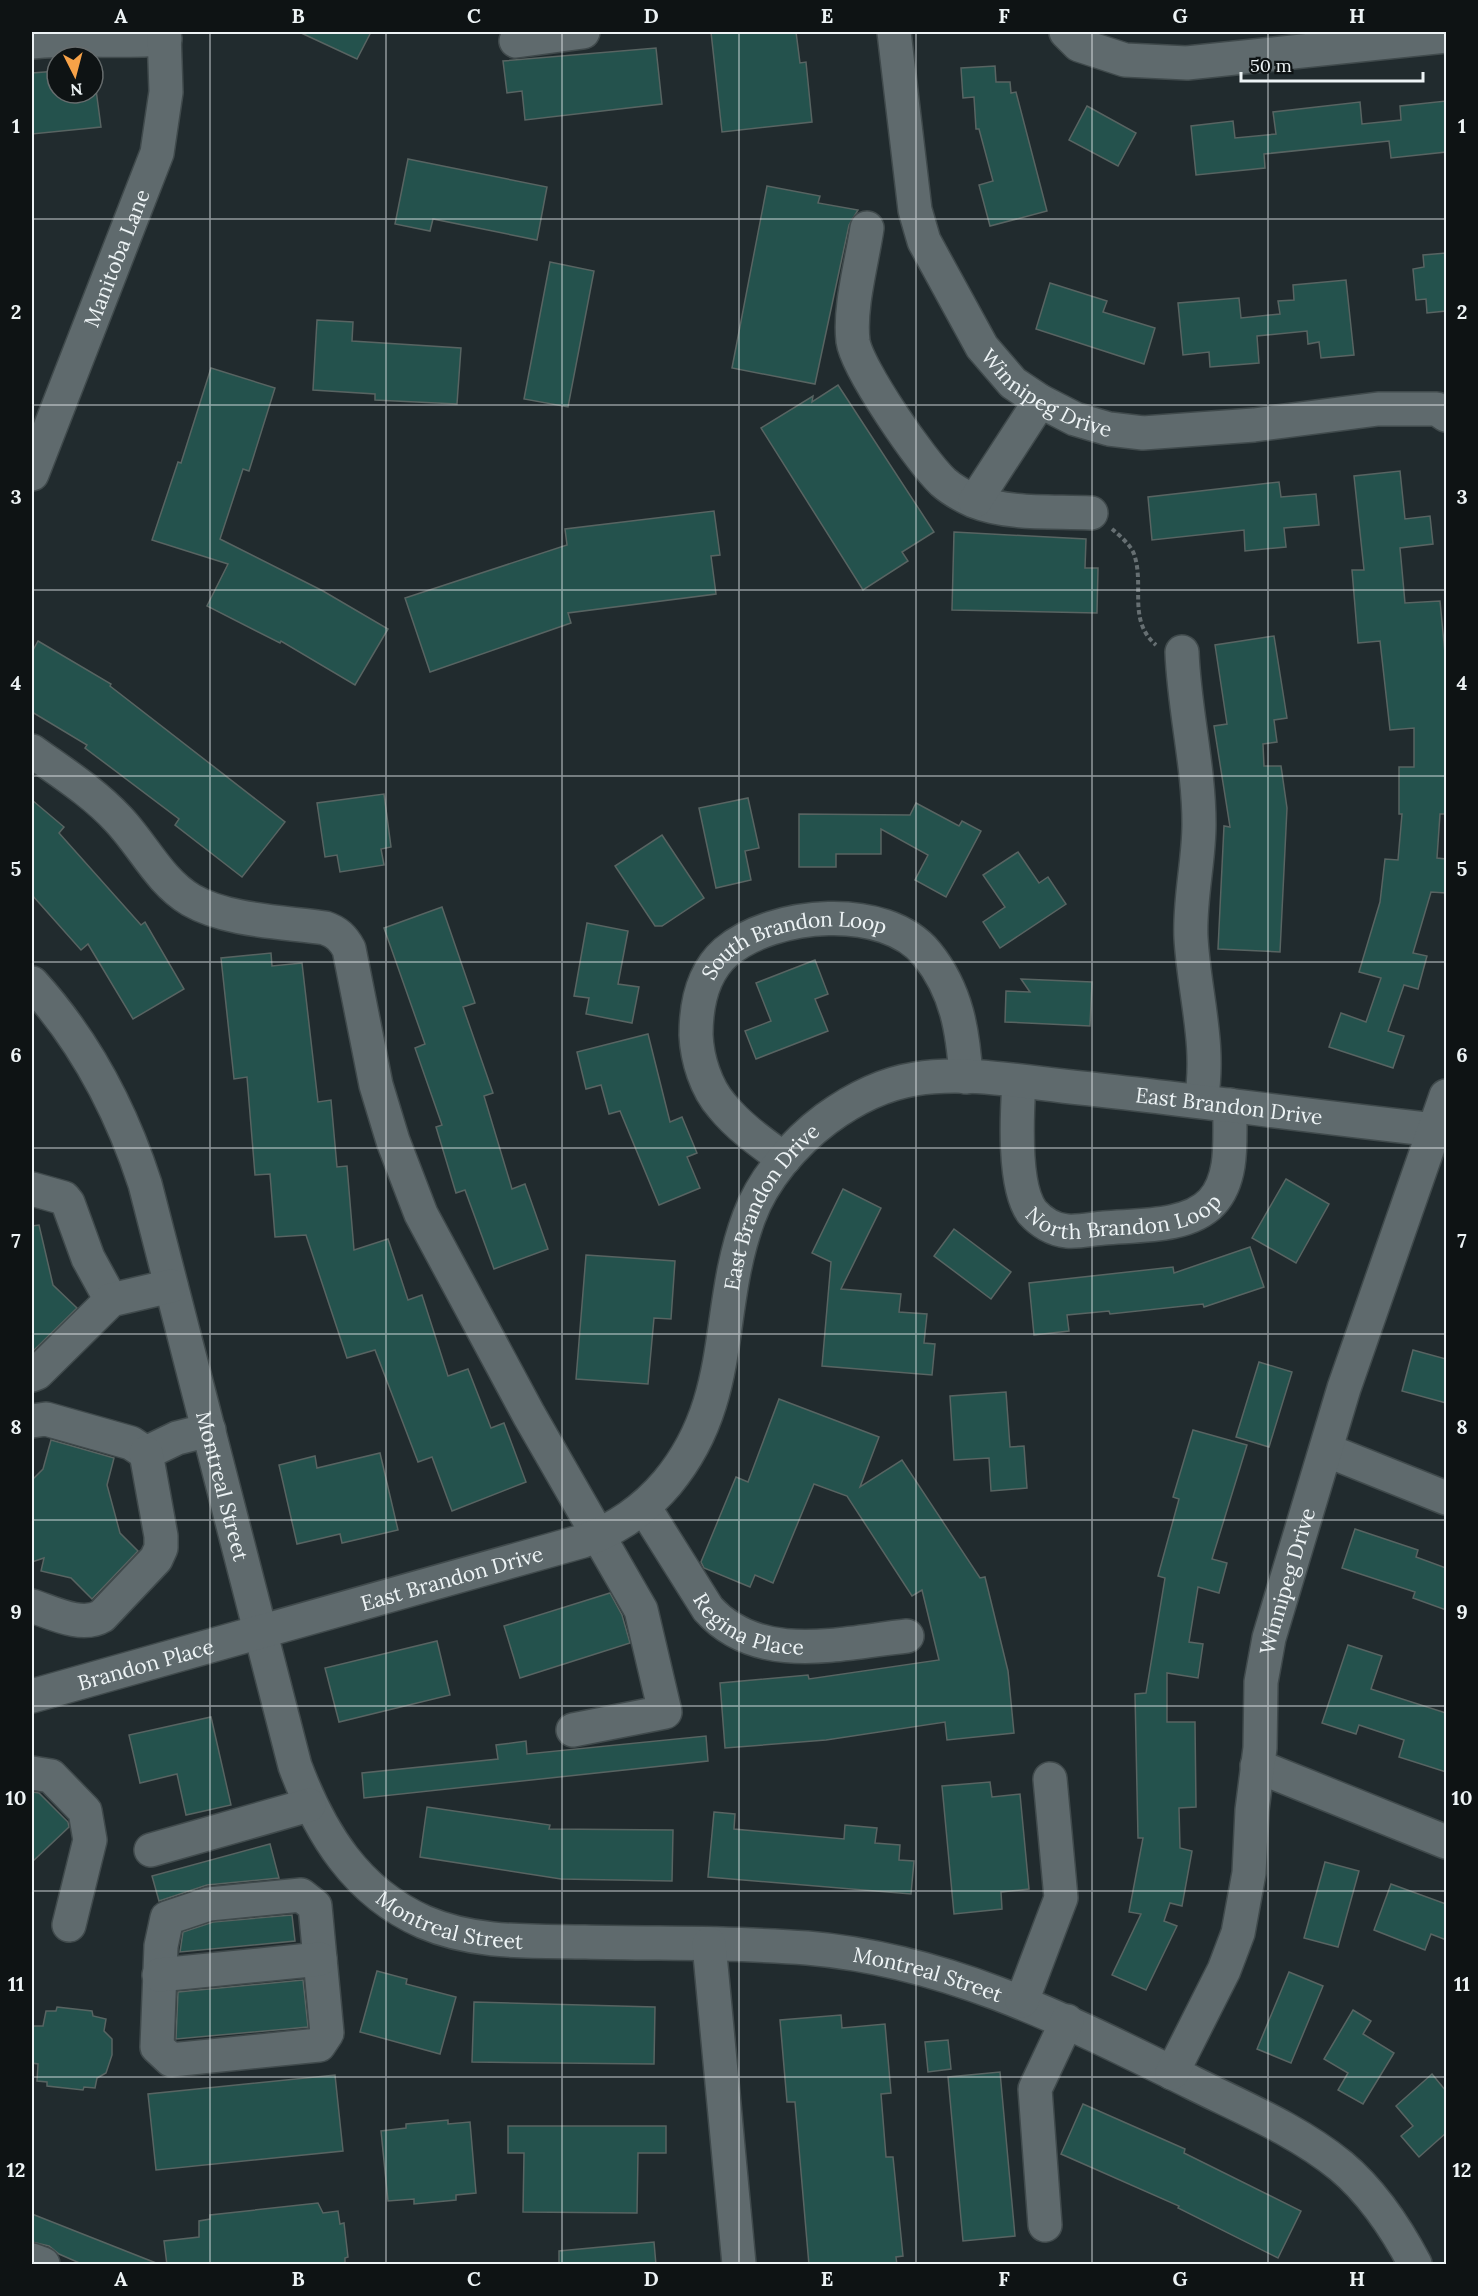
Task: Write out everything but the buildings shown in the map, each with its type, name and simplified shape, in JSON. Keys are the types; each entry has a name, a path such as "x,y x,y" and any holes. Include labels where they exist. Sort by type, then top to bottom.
{"street":[{"path":"516,41 583,32"},
{"name":"Winnipeg Drive","path":"894,32 915,210 924,241 982,347 1013,383 1040,401 1075,419 1108,429 1143,433 1254,424 1378,409 1437,409 1446,415"},
{"path":"1066,32 1079,45 1125,60 1187,63 1446,36"},
{"path":"32,42 74,38 121,41 164,35"},
{"name":"Manitoba Lane","path":"32,474 157,153 166,92 164,35"},
{"path":"867,228 852,324 858,359 928,465 957,493 998,508 1091,513"},
{"path":"975,501 1040,401"},
{"name":"North Brandon Loop","path":"1018,1082 1018,1146 1025,1197 1031,1210 1041,1221 1068,1232 1162,1223 1196,1213 1212,1203 1226,1173 1215,1103 1206,1074 1205,1047 1191,934 1199,825 1184,697 1182,651"},
{"path":"32,751 102,803 131,834 165,878 191,900 223,913 325,928 335,931 343,938 349,949 376,1085 421,1214 529,1415 600,1535 641,1610 665,1712 573,1730"},
{"name":"South Brandon Loop","path":"784,1159 739,1124 721,1106 709,1086 696,1041 699,994 710,972 725,953 744,939 796,922 826,918 854,920 884,926 908,937 927,953 953,999 960,1020 966,1077"},
{"name":"Montreal Street","path":"32,983 87,1056 120,1116 145,1184 295,1766 309,1805 325,1835 353,1871 394,1906 425,1922 455,1933 516,1941 809,1948 892,1961 935,1971 1022,2001 1067,2021 1300,2137 1343,2168 1382,2210 1414,2265"},
{"name":"East Brandon Drive","path":"260,1631 600,1535 631,1518 644,1507 680,1468 706,1421 719,1373 733,1284 749,1217 784,1159 818,1126 861,1097 915,1079 966,1077 1441,1130"},
{"name":"Winnipeg Drive","path":"1172,2073 1224,1970 1238,1933 1250,1873 1261,1682 1269,1638 1344,1388 1441,1130 1446,1096"},
{"path":"32,1189 64,1198 68,1203 88,1258 111,1300"},
{"path":"32,1375 37,1373 111,1300 171,1286"},
{"path":"32,1421 46,1419 131,1443 146,1453 161,1536 161,1548 156,1559 102,1616 93,1621 82,1621 32,1606"},
{"path":"146,1453 177,1438 209,1430"},
{"path":"1326,1450 1446,1498"},
{"name":"Regina Place","path":"644,1507 708,1609 718,1620 744,1636 794,1647 907,1636"},
{"name":"Brandon Place","path":"32,1696 260,1631"},
{"path":"1257,1766 1446,1842"},
{"path":"32,1773 51,1776 85,1811 90,1839 69,1925"},
{"path":"1022,2001 1061,1898 1050,1779"},
{"path":"151,1850 309,1805"},
{"path":"315,1906 353,1871"},
{"path":"301,1895 315,1906 320,1959 327,2033 320,2045 171,2060 158,2047 160,1946 167,1918 209,1904 301,1895"},
{"path":"709,1944 739,2265"},
{"path":"159,1975 320,1959"},
{"path":"1045,2225 1035,2089 1067,2021"},
{"path":"32,2260 43,2265"}],"path":[{"path":"1091,513 1128,543 1134,555 1139,616 1148,638 1165,650 1182,651"}]}
